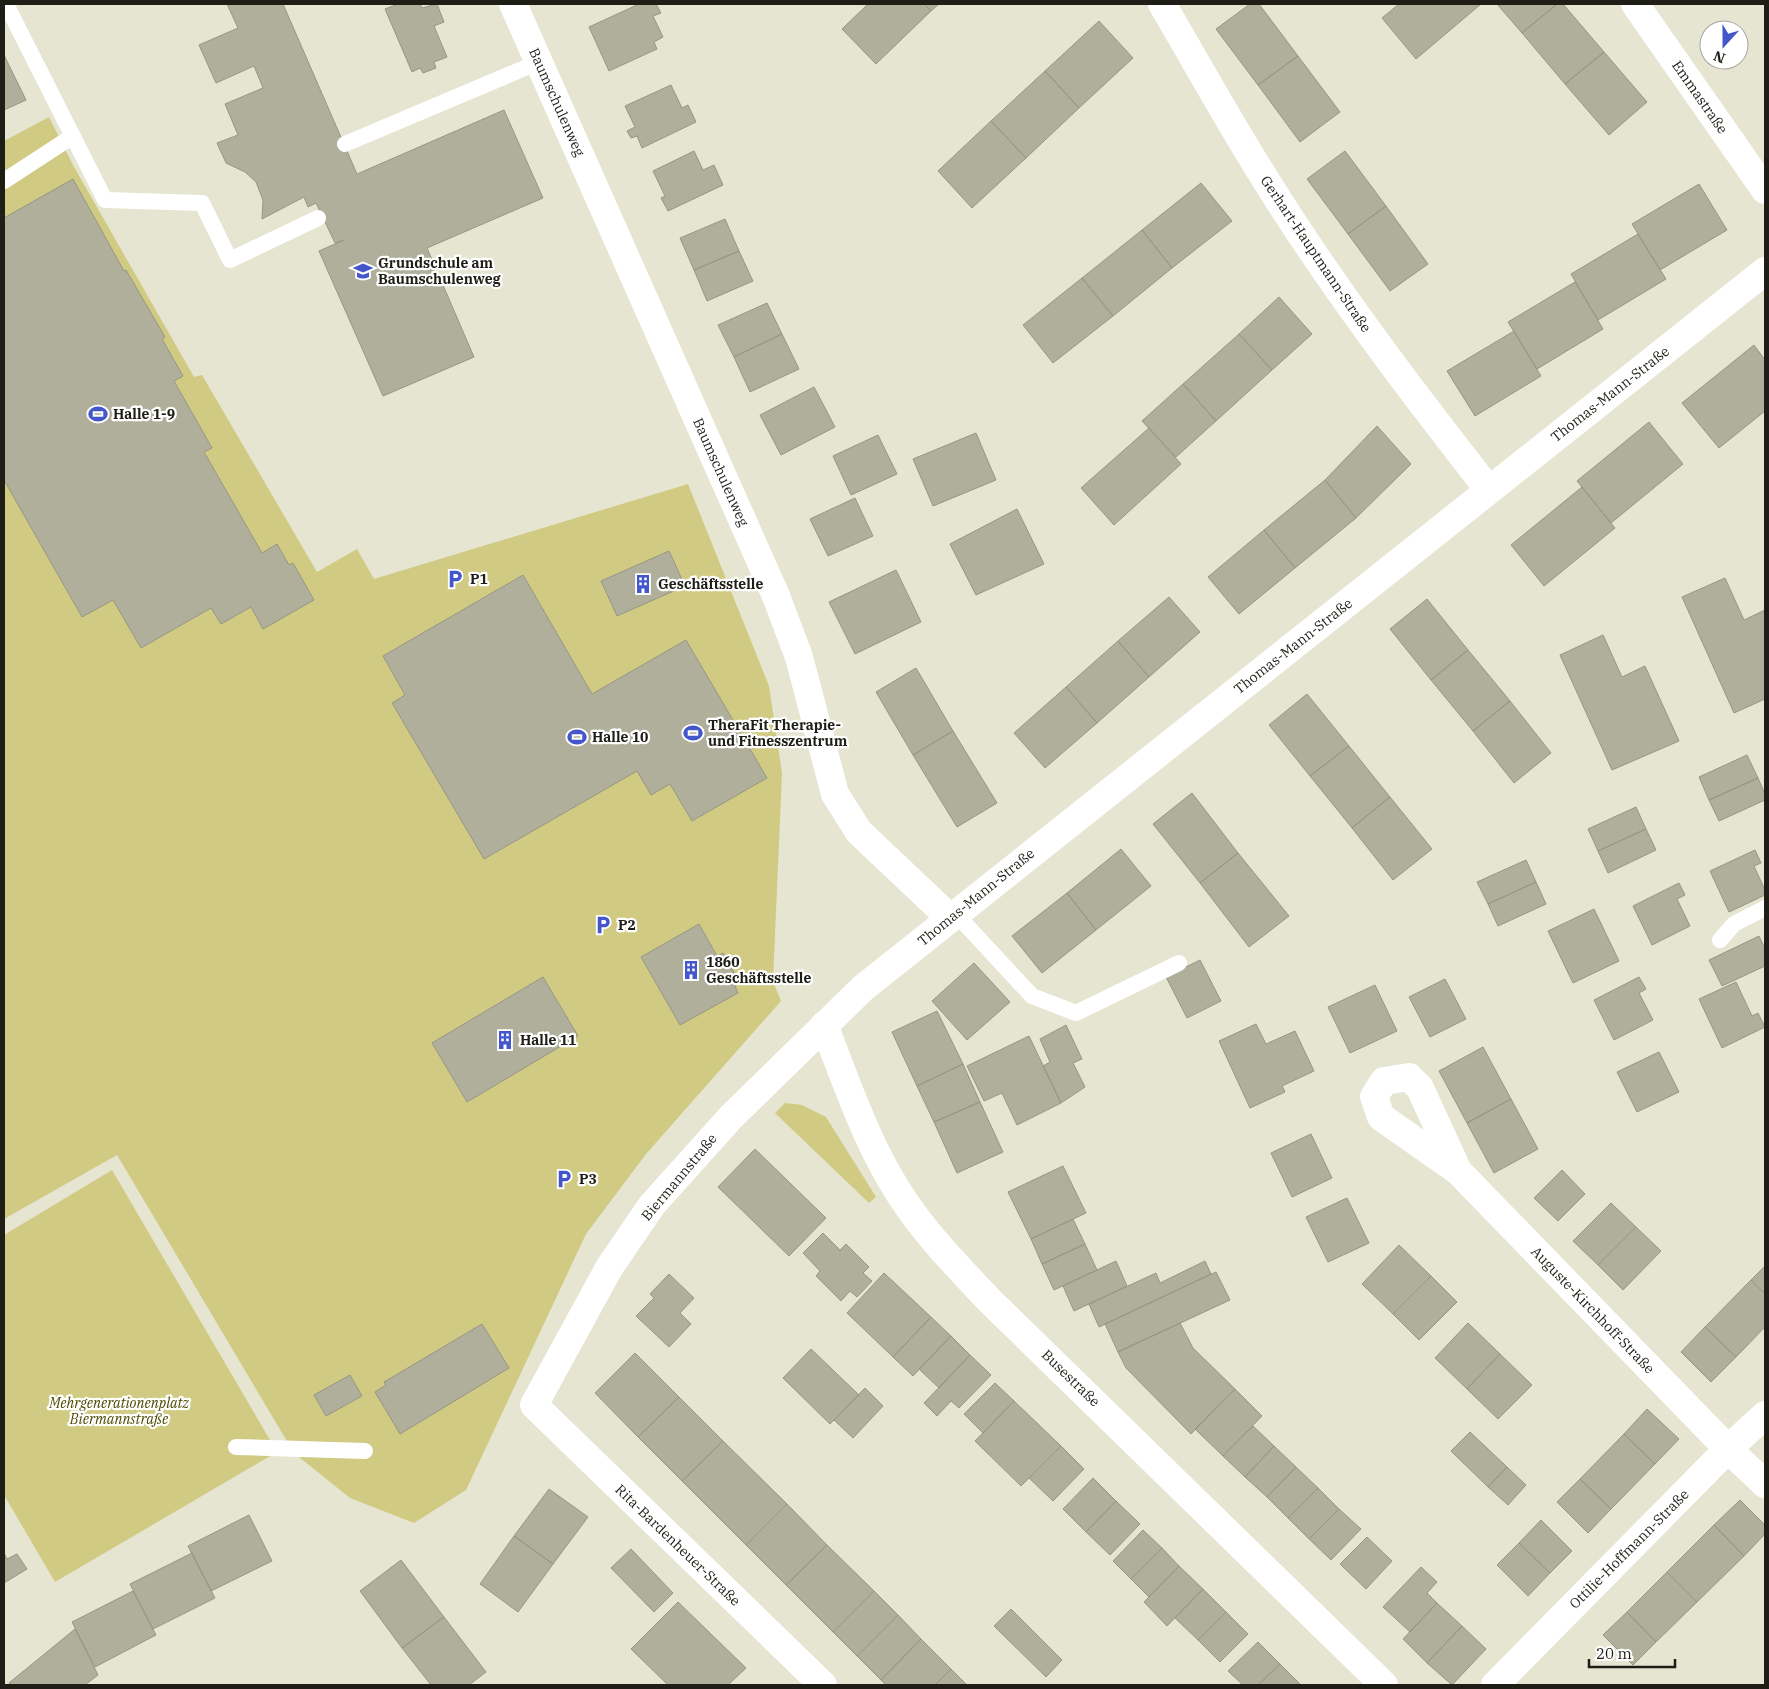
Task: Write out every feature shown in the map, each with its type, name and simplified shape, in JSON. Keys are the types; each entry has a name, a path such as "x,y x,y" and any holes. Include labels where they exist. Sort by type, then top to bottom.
{"street":[{"name":"Baumschulenweg","path":"513,4 776,596 798,657 835,794 859,832 953,916"},
{"name":"Gerhart-Hauptmann-Straße","path":"1162,4 1262,174 1312,250 1397,373 1489,490"},
{"name":"Emmastraße","path":"1634,4 1765,190"},
{"name":"Thomas-Mann-Straße","path":"824,1024 863,988 1765,271"},
{"name":"Biermannstraße","path":"534,1405 610,1268 652,1205 730,1117 824,1024"},
{"name":"Busestraße","path":"824,1024 865,1131 906,1204 940,1247 990,1300 1384,1685"},
{"name":"Auguste-Kirchhoff-Straße","path":"1458,1171 1728,1449 1765,1484"},
{"name":"Rita-Bardenheuer-Straße","path":"534,1405 823,1685"},
{"name":"Ottilie-Hoffmann-Straße","path":"1495,1685 1728,1449 1765,1414"}],"lane":[{"path":"6,4 105,200 202,203 230,260 318,218"},
{"path":"345,144 539,62"},
{"path":"4,181 73,136"},
{"path":"1720,940 1734,924 1765,908"},
{"path":"953,916 1032,996 1076,1012 1179,963"},
{"path":"236,1447 365,1451"}],"green space":[{"path":"49,117 74,167 194,377 202,375 317,572 357,549 374,579 688,484 769,686 782,773 773,981 781,1001 646,1154 586,1234 466,1490 414,1523 350,1498 294,1453 117,1155 4,1219 4,141"},
{"path":"785,1103 802,1105 826,1117 876,1197 869,1203 775,1113"},
{"name":"Mehrgenerationenplatz Biermannstraße","path":"112,1170 277,1452 55,1582 4,1495 4,1235"}],"building":[{"path":"227,4 283,4 357,174 504,110 543,198 427,248 474,357 383,396 319,251 344,240 335,243 316,203 308,207 304,197 262,219 263,200 256,182 245,172 226,163 217,143 238,135 225,104 263,88 254,66 216,83 199,45 238,28"},
{"path":"398,4 420,4 422,8 437,4 444,22 434,26 447,57 434,62 436,68 423,73 420,68 412,72 385,9"},
{"path":"639,4 656,4 661,13 653,16 663,37 654,42 657,49 609,71 589,27"},
{"path":"868,4 924,4 931,11 876,64 842,29"},
{"path":"924,4 939,4 931,11"},
{"path":"1250,4 1259,4 1298,56 1258,85 1216,29"},
{"path":"1399,4 1481,4 1416,59 1382,18"},
{"path":"1497,4 1557,4 1522,33"},
{"path":"1557,4 1563,4 1604,52 1565,84 1522,33"},
{"path":"1099,21 1133,58 1079,108 1045,71"},
{"path":"1604,52 1647,102 1609,135 1565,84"},
{"path":"4,55 26,100 4,110"},
{"path":"1298,56 1340,112 1300,142 1258,85"},
{"path":"1045,71 1079,108 1026,158 991,121"},
{"path":"671,85 682,108 688,105 696,122 642,148 637,136 631,138 627,131 635,127 625,106"},
{"path":"991,121 1026,158 972,208 938,171"},
{"path":"694,151 703,170 714,165 723,185 668,211 661,198 665,196 653,171"},
{"path":"1345,151 1386,206 1348,234 1307,179"},
{"name":"Halle 1-9","path":"73,179 124,271 126,270 165,337 162,339 183,376 174,381 212,448 204,452 262,553 277,544 289,565 293,563 314,600 263,629 251,607 221,624 211,608 141,648 113,600 82,617 4,480 4,218"},
{"path":"1201,183 1232,221 1172,268 1142,230"},
{"path":"1699,184 1727,230 1660,270 1632,224"},
{"path":"1386,206 1428,264 1390,291 1348,234"},
{"path":"725,219 739,251 694,270 680,238"},
{"path":"1142,230 1172,268 1113,316 1082,278"},
{"path":"1638,234 1666,279 1598,320 1571,274"},
{"path":"739,251 753,281 707,301 694,270"},
{"path":"1082,278 1113,316 1053,363 1023,325"},
{"path":"1575,282 1603,329 1537,369 1508,322"},
{"path":"1279,297 1312,334 1272,370 1239,334"},
{"path":"767,303 782,334 734,357 718,325"},
{"path":"1514,331 1541,376 1475,416 1447,371"},
{"path":"782,334 799,369 750,392 734,357"},
{"path":"1239,334 1272,370 1216,421 1183,384"},
{"path":"1754,345 1765,360 1765,411 1719,448 1682,403"},
{"path":"1183,384 1216,421 1176,457 1142,421"},
{"path":"814,387 835,427 781,455 760,415"},
{"path":"1649,422 1683,464 1611,523 1577,481"},
{"path":"1377,426 1411,464 1356,518 1325,480"},
{"path":"1149,428 1181,464 1114,525 1081,488"},
{"path":"976,433 996,480 933,506 913,459"},
{"path":"878,435 897,474 851,495 833,456"},
{"path":"1325,480 1356,518 1295,568 1264,530"},
{"path":"1582,487 1615,528 1544,586 1511,545"},
{"path":"855,498 873,536 828,556 810,519"},
{"path":"1017,509 1044,564 976,595 950,544"},
{"path":"1264,530 1295,568 1239,614 1208,577"},
{"name":"Geschäftsstelle","path":"669,551 685,586 617,616 601,581"},
{"path":"896,570 921,622 855,654 829,602"},
{"name":"Halle 10","path":"523,575 592,694 686,640 767,778 692,821 670,784 651,795 637,771 484,859 392,703 405,695 383,656"},
{"path":"1725,578 1744,620 1765,610 1765,699 1734,713 1682,597"},
{"path":"1169,597 1200,632 1149,677 1118,641"},
{"path":"1427,599 1468,650 1431,680 1390,629"},
{"path":"1603,635 1622,677 1645,666 1679,741 1612,770 1560,655"},
{"path":"1118,641 1149,677 1097,723 1066,687"},
{"path":"1468,650 1510,701 1473,731 1431,680"},
{"path":"916,668 953,731 913,755 876,692"},
{"path":"1066,687 1097,723 1045,768 1014,733"},
{"path":"1307,694 1349,746 1310,776 1269,725"},
{"path":"1510,701 1551,753 1514,783 1473,731"},
{"path":"953,731 997,803 957,827 913,755"},
{"path":"1349,746 1390,797 1352,828 1310,776"},
{"path":"1747,755 1758,778 1709,800 1699,777"},
{"path":"1758,778 1765,794 1765,800 1719,821 1709,800"},
{"path":"1192,793 1238,853 1200,883 1153,824"},
{"path":"1390,797 1432,849 1393,880 1352,828"},
{"path":"1636,807 1646,829 1598,851 1588,829"},
{"path":"1646,829 1656,850 1608,873 1598,851"},
{"path":"1121,849 1151,886 1096,930 1067,893"},
{"path":"1755,850 1761,863 1754,866 1765,890 1765,895 1729,912 1710,871"},
{"path":"1238,853 1289,916 1249,947 1200,883"},
{"path":"1526,860 1536,882 1488,904 1477,882"},
{"path":"1536,882 1546,904 1498,926 1488,904"},
{"path":"1679,883 1685,895 1677,899 1690,926 1652,945 1633,906"},
{"path":"1067,893 1096,930 1042,973 1012,936"},
{"path":"1594,909 1619,961 1573,983 1548,931"},
{"name":"1860 Geschäftsstelle","path":"699,924 717,956 723,953 740,983 735,986 738,993 680,1025 641,957"},
{"path":"1759,936 1765,949 1765,966 1722,986 1709,960"},
{"path":"1200,960 1221,1001 1187,1018 1166,977"},
{"path":"974,963 1010,1002 967,1040 932,1001"},
{"name":"Halle 11","path":"543,977 578,1036 467,1102 432,1043"},
{"path":"1639,977 1646,989 1639,993 1653,1020 1614,1040 1594,1000"},
{"path":"1445,979 1466,1019 1430,1037 1409,997"},
{"path":"1736,982 1752,1016 1758,1013 1765,1027 1722,1048 1699,999"},
{"path":"1375,985 1397,1031 1350,1053 1328,1007"},
{"path":"937,1011 963,1064 917,1086 892,1032"},
{"path":"1256,1024 1266,1044 1295,1031 1314,1071 1282,1086 1285,1092 1250,1108 1219,1041"},
{"path":"1066,1025 1082,1059 1073,1063 1085,1087 1061,1103 1043,1066 1050,1062 1040,1039"},
{"path":"1029,1036 1061,1103 1017,1125 1002,1093 984,1101 967,1066"},
{"path":"1483,1047 1511,1099 1467,1123 1439,1071"},
{"path":"1659,1052 1679,1092 1637,1112 1617,1072"},
{"path":"963,1064 980,1102 934,1122 917,1086"},
{"path":"1511,1099 1538,1149 1494,1173 1467,1123"},
{"path":"980,1102 1003,1152 957,1173 934,1122"},
{"path":"1311,1134 1332,1178 1292,1197 1271,1153"},
{"path":"755,1149 826,1218 789,1256 718,1187"},
{"path":"1063,1166 1086,1213 1031,1239 1008,1192"},
{"path":"1562,1170 1585,1194 1558,1221 1534,1198"},
{"path":"1347,1198 1369,1243 1328,1262 1306,1217"},
{"path":"1611,1203 1636,1227 1598,1265 1573,1241"},
{"path":"1073,1219 1085,1244 1042,1264 1031,1239"},
{"path":"1636,1227 1661,1251 1623,1290 1598,1265"},
{"path":"823,1233 840,1250 846,1244 869,1267 863,1273 872,1281 857,1297 850,1291 841,1301 816,1276 820,1271 803,1253"},
{"path":"1085,1244 1097,1270 1054,1290 1042,1264"},
{"path":"1399,1245 1431,1276 1393,1314 1362,1284"},
{"path":"1116,1261 1127,1286 1074,1311 1063,1286"},
{"path":"1205,1261 1211,1274 1099,1327 1089,1304 1156,1273 1160,1283"},
{"path":"1765,1266 1765,1294 1751,1280"},
{"path":"1216,1272 1230,1300 1118,1352 1105,1324"},
{"path":"884,1273 931,1317 893,1357 847,1313"},
{"path":"669,1274 694,1298 680,1313 691,1324 669,1347 636,1316 654,1298 650,1294"},
{"path":"1431,1276 1457,1302 1419,1340 1393,1314"},
{"path":"1751,1280 1765,1294 1765,1327 1736,1357 1705,1327"},
{"path":"931,1317 951,1336 913,1376 893,1357"},
{"path":"1180,1323 1193,1348 1235,1389 1191,1434 1126,1368 1118,1352"},
{"path":"1468,1323 1500,1354 1467,1389 1435,1358"},
{"path":"482,1324 509,1368 400,1434 375,1392 386,1385 384,1382"},
{"path":"1705,1327 1736,1357 1711,1382 1681,1352"},
{"path":"951,1336 970,1355 939,1388 919,1369"},
{"path":"811,1349 859,1395 830,1424 783,1378"},
{"path":"635,1353 679,1397 638,1437 595,1393"},
{"path":"1500,1354 1532,1385 1498,1419 1467,1389"},
{"path":"970,1355 991,1375 959,1408 951,1401 937,1416 924,1403"},
{"path":"350,1375 362,1396 326,1416 314,1395"},
{"path":"995,1383 1014,1401 983,1433 964,1414"},
{"path":"865,1388 883,1406 853,1438 834,1420"},
{"path":"1235,1389 1262,1416 1223,1456 1195,1429"},
{"path":"679,1397 723,1441 682,1481 638,1437"},
{"path":"1014,1401 1061,1446 1021,1486 975,1441"},
{"path":"1647,1409 1679,1439 1655,1464 1624,1434"},
{"path":"1253,1426 1274,1446 1245,1477 1223,1456"},
{"path":"1470,1432 1507,1467 1488,1487 1451,1451"},
{"path":"1624,1434 1655,1464 1611,1509 1580,1479"},
{"path":"723,1441 787,1504 746,1545 682,1481"},
{"path":"1061,1446 1084,1469 1053,1501 1029,1478"},
{"path":"1274,1446 1296,1467 1267,1497 1245,1477"},
{"path":"1296,1467 1318,1488 1288,1518 1267,1497"},
{"path":"1507,1467 1526,1485 1508,1505 1488,1487"},
{"path":"1093,1478 1116,1501 1086,1532 1063,1509"},
{"path":"1580,1479 1611,1509 1588,1533 1557,1502"},
{"path":"1318,1488 1339,1509 1309,1539 1288,1518"},
{"path":"549,1489 588,1517 553,1564 514,1536"},
{"path":"1740,1500 1765,1525 1765,1534 1744,1556 1714,1525"},
{"path":"1116,1501 1140,1524 1110,1555 1086,1532"},
{"path":"787,1504 827,1545 786,1585 746,1545"},
{"path":"1339,1509 1361,1529 1331,1560 1309,1539"},
{"path":"249,1515 272,1561 211,1591 188,1546"},
{"path":"1541,1520 1572,1551 1550,1573 1519,1543"},
{"path":"1714,1525 1744,1556 1697,1602 1667,1572"},
{"path":"1143,1530 1162,1548 1131,1579 1113,1561"},
{"path":"514,1536 553,1564 518,1612 480,1584"},
{"path":"1367,1537 1392,1561 1366,1589 1340,1564"},
{"path":"1519,1543 1550,1573 1528,1596 1497,1565"},
{"path":"827,1545 874,1591 833,1632 786,1585"},
{"path":"1162,1548 1179,1566 1149,1597 1131,1579"},
{"path":"631,1549 673,1593 654,1612 611,1568"},
{"path":"4,1553 7,1559 17,1554 27,1569 4,1583"},
{"path":"192,1553 215,1598 153,1629 130,1584"},
{"path":"401,1560 444,1617 402,1648 360,1591"},
{"path":"1179,1566 1203,1589 1167,1626 1144,1602"},
{"path":"1421,1567 1437,1582 1427,1593 1437,1603 1410,1632 1383,1607"},
{"path":"1667,1572 1697,1602 1656,1642 1627,1612"},
{"path":"1203,1589 1226,1612 1198,1640 1175,1618"},
{"path":"133,1591 156,1635 95,1667 72,1622"},
{"path":"874,1591 898,1615 857,1656 833,1632"},
{"path":"678,1602 746,1668 728,1685 668,1685 631,1649"},
{"path":"1437,1603 1462,1626 1427,1663 1403,1639"},
{"path":"1011,1609 1062,1660 1046,1677 994,1626"},
{"path":"1226,1612 1248,1634 1220,1662 1198,1640"},
{"path":"1627,1612 1656,1642 1633,1665 1603,1635"},
{"path":"898,1615 921,1639 881,1680 857,1656"},
{"path":"444,1617 486,1672 469,1685 431,1685 402,1648"},
{"path":"1462,1626 1486,1649 1452,1685 1427,1663"},
{"path":"75,1629 98,1675 85,1685 11,1685 9,1683"},
{"path":"921,1639 951,1669 935,1685 886,1685 881,1680"},
{"path":"1258,1642 1280,1664 1258,1685 1243,1685 1228,1671"},
{"path":"1280,1664 1301,1685 1258,1685"},
{"path":"951,1669 967,1685 935,1685"}],"place":[{"name":"Grundschule am Baumschulenweg","path":"363,271"},
{"name":"Halle 1-9","path":"98,414"},
{"name":"P1","path":"455,579"},
{"name":"Geschäftsstelle","path":"643,584"},
{"name":"TheraFit Therapie- und Fitnesszentrum","path":"693,733"},
{"name":"Halle 10","path":"577,737"},
{"name":"P2","path":"603,925"},
{"name":"1860 Geschäftsstelle","path":"691,970"},
{"name":"Halle 11","path":"505,1040"},
{"name":"P3","path":"564,1179"}]}
